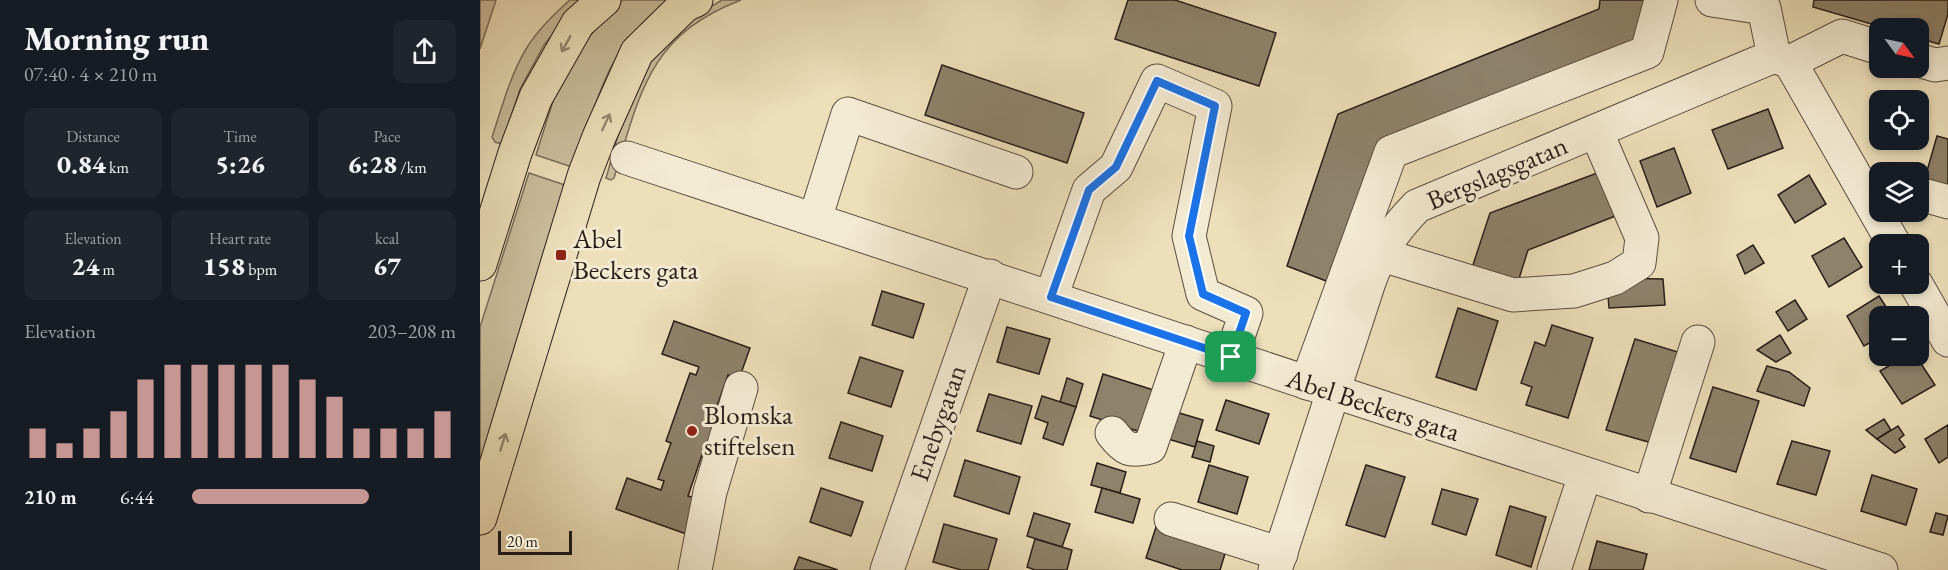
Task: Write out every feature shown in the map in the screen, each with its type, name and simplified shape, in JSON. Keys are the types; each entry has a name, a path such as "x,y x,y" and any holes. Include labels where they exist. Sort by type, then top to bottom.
{"main road":[{"path":"480,264 515,153 536,97 578,23 604,0"},
{"path":"480,518 584,176 599,137 637,52 685,5 696,0"}],"street":[{"path":"1320,387 1391,152 1647,52 1661,0"},
{"path":"1712,0 1764,8 1782,59 1888,225"},
{"name":"Bergslagsgatan","path":"1278,562 1320,387 1379,254 1401,223 1417,206 1596,131 1842,36 1869,45"},
{"path":"1929,63 1935,65 1948,63"},
{"path":"1051,297 1089,190 1116,167 1157,81 1215,106 1189,236 1203,294 1246,313 1231,357"},
{"path":"815,219 848,114 1016,172"},
{"path":"1379,254 1513,295 1574,291 1615,278 1639,263 1642,238 1596,131"},
{"name":"Abel Beckers gata","path":"627,158 990,276 1585,475 1881,570"},
{"path":"1929,197 1948,202"},
{"name":"Enebygatan","path":"887,570 990,276"},
{"path":"1922,294 1948,340"},
{"path":"1112,433 1123,447 1136,450 1150,447 1186,342"},
{"path":"1649,496 1698,342"},
{"path":"695,570 710,492 741,388"},
{"path":"1554,570 1585,475"},
{"path":"1171,519 1278,562"}],"shaded area":[{"path":"480,0 496,0 480,49"},
{"path":"570,0 580,0 544,45 520,89 502,144 495,142 492,137 520,59 541,29"},
{"path":"623,0 668,0 636,31 611,67 595,104 575,168 536,155 553,101 584,44 607,14"},
{"path":"722,0 741,0 710,14 686,31 667,49 653,70 641,94 614,178 611,180 606,178 625,112 647,64 678,30"},
{"path":"529,173 568,186 480,463 480,327"}],"building":[{"path":"1128,0 1175,0 1276,33 1259,86 1115,39"},
{"path":"1600,0 1647,0 1638,47 1381,148 1334,284 1287,266 1338,114 1599,9"},
{"path":"1814,0 1948,0 1948,14 1939,44 1929,41 1929,18 1869,18 1869,23 1813,7"},
{"path":"942,65 1084,113 1067,163 925,115"},
{"path":"1768,109 1783,148 1728,169 1712,130"},
{"path":"1937,136 1948,139 1948,192 1929,187 1929,164"},
{"path":"1674,148 1691,193 1657,207 1640,161"},
{"path":"1600,172 1618,215 1528,250 1517,285 1471,271 1490,213"},
{"path":"1809,175 1826,204 1795,223 1778,195"},
{"path":"1844,238 1862,267 1829,287 1812,256"},
{"path":"1753,245 1764,263 1745,274 1737,255"},
{"path":"1615,278 1663,279 1665,305 1609,308 1607,283"},
{"path":"882,291 924,304 913,338 872,325"},
{"path":"1879,296 1886,306 1869,306 1869,343 1864,346 1847,316"},
{"path":"1795,300 1807,319 1788,331 1776,312"},
{"path":"1458,308 1498,321 1476,390 1436,377"},
{"name":"Blomska stiftelsen","path":"674,321 750,348 739,379 728,375 712,420 718,421 707,453 703,452 688,496 701,500 689,535 616,509 627,478 661,490 664,481 658,479 671,443 666,441 690,373 696,375 699,367 662,354"},
{"path":"1552,325 1593,338 1568,418 1526,405 1532,387 1521,383 1535,342 1545,346"},
{"path":"1007,327 1050,339 1039,374 997,362"},
{"path":"1780,335 1791,353 1776,362 1757,350"},
{"path":"1635,339 1681,353 1652,443 1606,430"},
{"path":"860,357 903,371 891,407 848,393"},
{"path":"1767,366 1789,372 1810,388 1804,406 1757,391"},
{"path":"1889,366 1923,366 1935,385 1902,404 1880,371"},
{"path":"1103,374 1163,393 1150,435 1090,416"},
{"path":"1067,378 1083,384 1076,407 1060,402"},
{"path":"1713,387 1759,401 1736,472 1690,458"},
{"path":"989,394 1032,406 1021,444 977,431"},
{"path":"1042,396 1076,407 1063,445 1043,438 1048,423 1035,418"},
{"path":"1226,400 1269,414 1259,444 1216,430"},
{"path":"1176,412 1203,420 1195,447 1168,439"},
{"path":"1884,419 1891,430 1877,439 1866,430"},
{"path":"841,422 883,436 872,471 829,458"},
{"path":"1948,425 1948,457 1939,463 1925,439"},
{"path":"1898,426 1904,435 1899,439 1905,447 1895,453 1877,439"},
{"path":"1197,441 1214,446 1210,462 1192,457"},
{"path":"1792,441 1830,451 1816,495 1777,484"},
{"path":"965,460 1020,477 1009,514 954,496"},
{"path":"1097,463 1126,472 1120,493 1091,485"},
{"path":"1209,465 1248,477 1237,514 1198,502"},
{"path":"1366,465 1405,477 1385,537 1346,525"},
{"path":"1872,475 1917,489 1906,525 1861,511"},
{"path":"821,488 863,502 851,536 810,522"},
{"path":"1102,488 1140,499 1133,523 1095,512"},
{"path":"1442,489 1478,499 1466,535 1432,524"},
{"path":"1510,506 1546,517 1531,567 1496,555"},
{"path":"1034,513 1070,524 1062,547 1027,536"},
{"path":"1936,513 1948,516 1943,535 1930,532"},
{"path":"1158,521 1228,544 1220,570 1182,570 1146,558"},
{"path":"944,524 997,539 988,570 961,570 933,562"},
{"path":"1035,539 1072,550 1067,570 1035,570 1027,567"},
{"path":"1597,541 1647,554 1643,570 1589,570"},
{"path":"799,557 838,570 794,570"}],"place":[{"name":"Abel Beckers gata","path":"561,255"},
{"name":"Blomska stiftelsen","path":"692,431"}],"route":[{"path":"1157,81 1215,106 1189,236 1203,294 1246,313 1231,357 1051,297 1089,190 1116,167 1157,81"}]}
